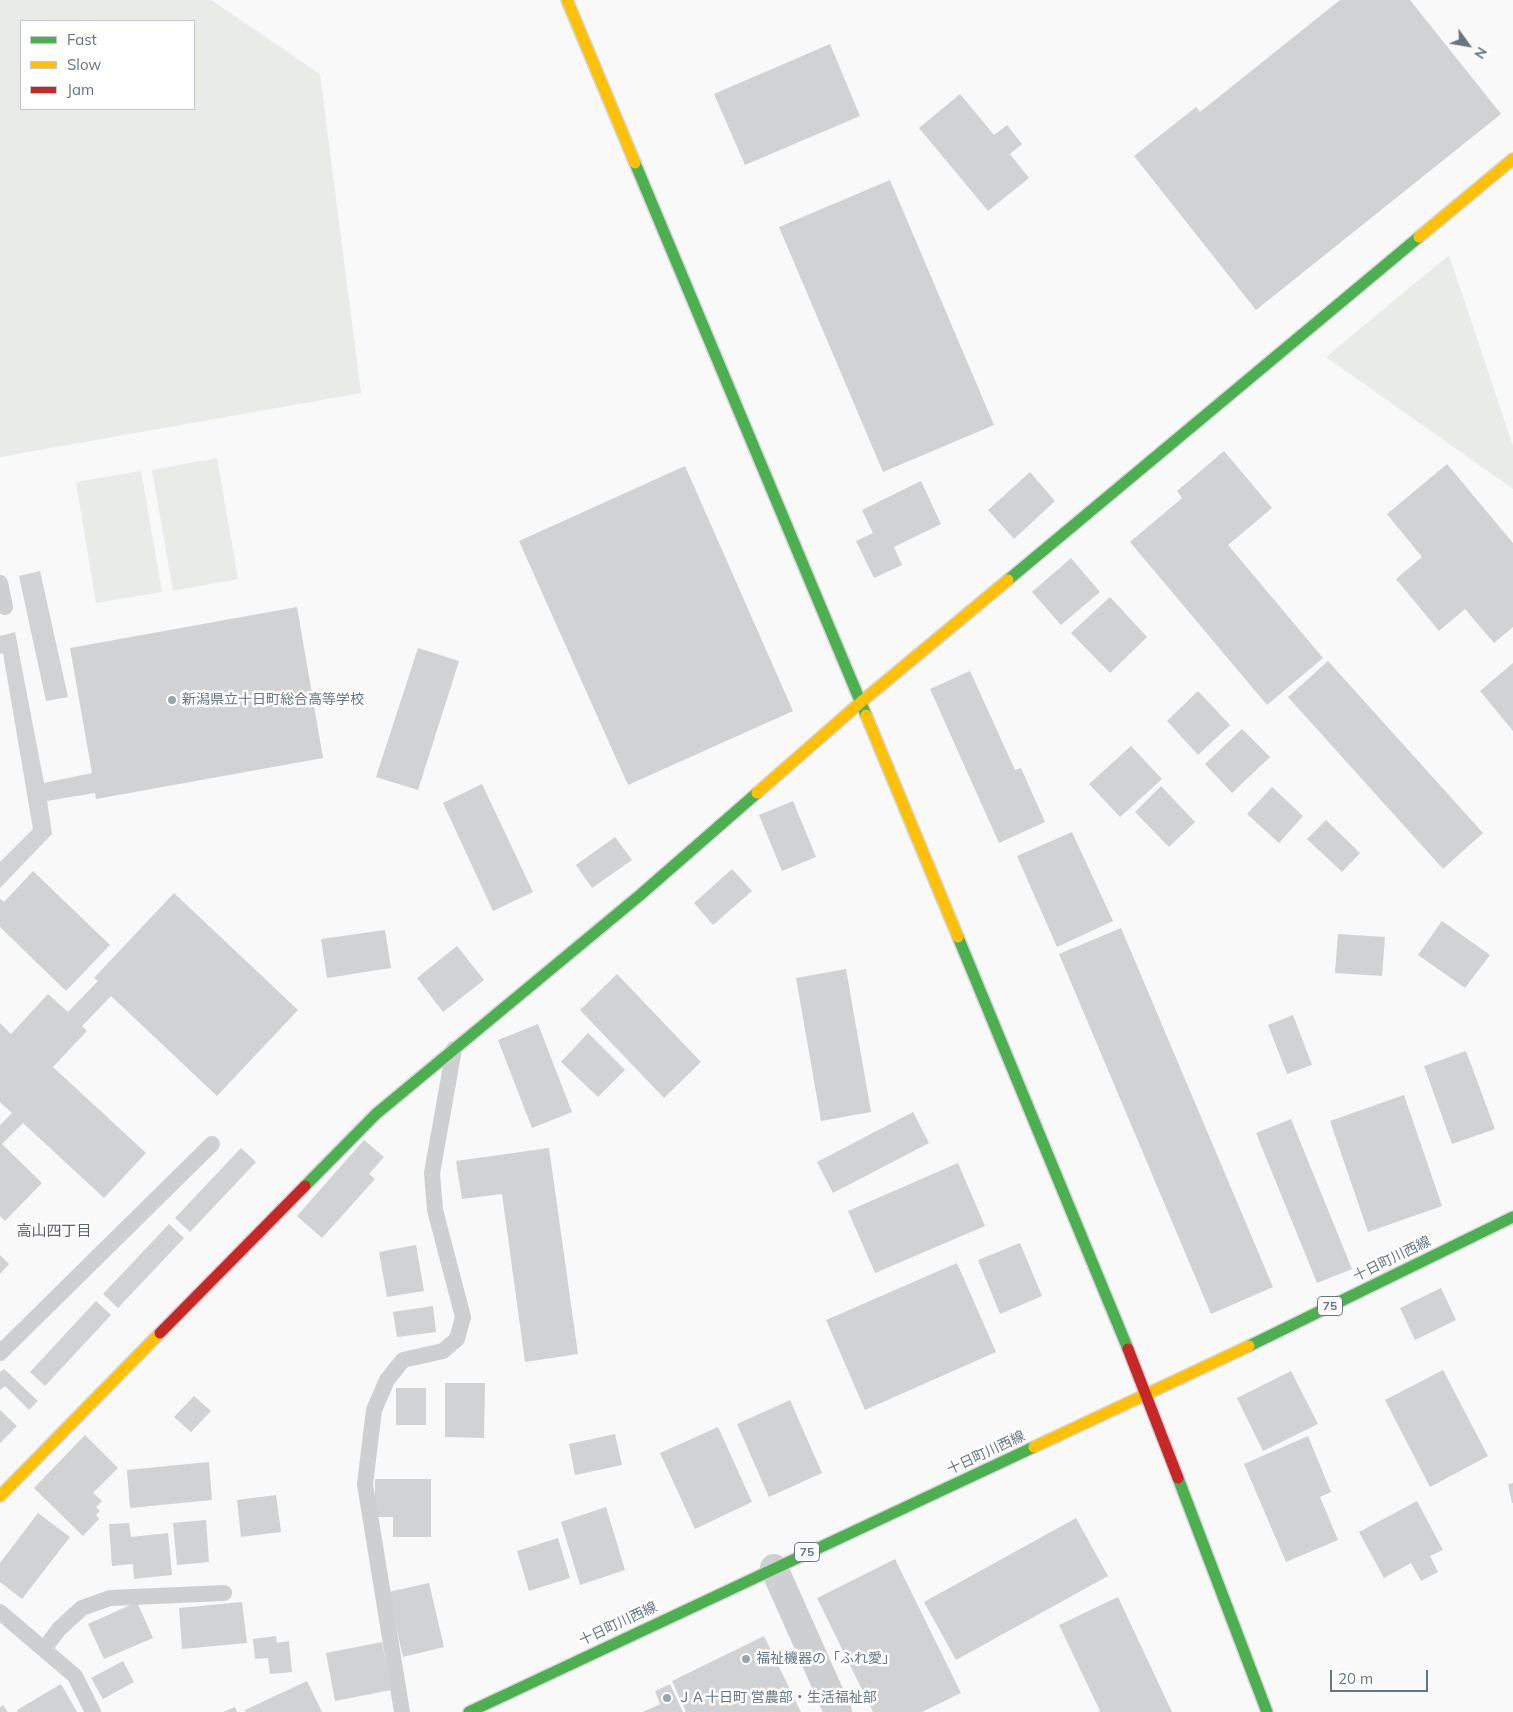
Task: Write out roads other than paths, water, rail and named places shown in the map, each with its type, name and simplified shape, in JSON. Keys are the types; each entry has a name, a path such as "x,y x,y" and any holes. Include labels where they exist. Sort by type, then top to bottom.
{"street":[{"path":"567,0 861,702 1147,1395 1267,1712"},
{"path":"0,1496 376,1114 639,896 861,702 1513,159"},
{"name":"十日町川西線","path":"469,1712 1147,1395 1513,1217"},
{"path":"774,1568 838,1712"}],"lane":[{"path":"0,583 5,607"},
{"path":"402,1712 365,1484 374,1410 387,1380 403,1360 442,1351 457,1339 463,1317 434,1210 432,1173 454,1049"},
{"path":"0,1353 212,1144"},
{"path":"44,1649 59,1629 82,1608 110,1598 224,1593"},
{"path":"0,1612 75,1676 93,1712"}],"place":[{"name":"新潟県立十日町総合高等学校","path":"172,700"},
{"name":"福祉機器の「ふれ愛」","path":"746,1659"},
{"name":"ＪＡ十日町 営農部・生活福祉部","path":"667,1698"}],"district":[{"name":"高山四丁目","path":"54,1231"}]}
